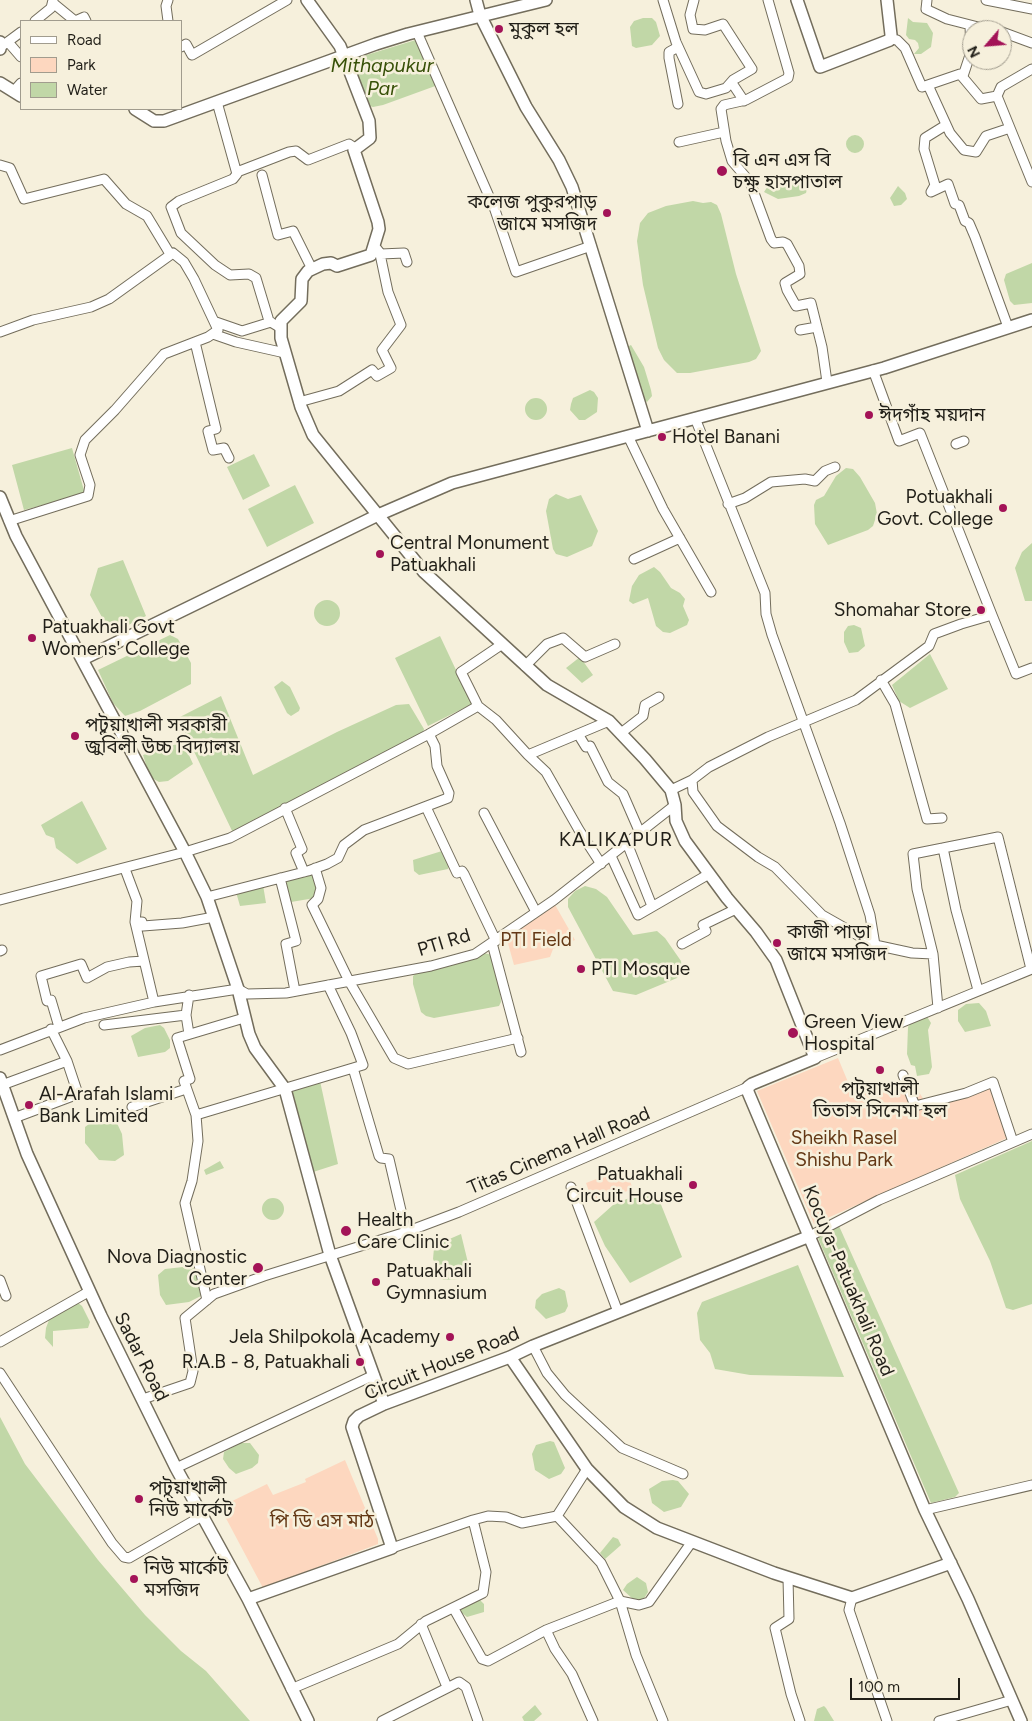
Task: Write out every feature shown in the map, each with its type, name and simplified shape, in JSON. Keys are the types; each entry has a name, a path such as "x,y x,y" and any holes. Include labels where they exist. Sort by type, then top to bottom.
{"street":[{"path":"168,0 166,6 168,20"},
{"path":"182,46 186,44 192,55 287,0"},
{"path":"307,0 331,32 343,56 371,130 369,140 355,148"},
{"path":"476,0 480,15 526,107 565,173 591,246 648,430"},
{"path":"136,110 149,119 160,122 343,56 417,32 515,4 546,0"},
{"path":"663,0 678,47 699,92 706,94 726,88 752,69 723,24 705,30 693,29 690,15 694,0"},
{"path":"768,0 789,74 788,78 744,101 724,105 721,109 724,132 732,161 750,182 771,239 774,243 783,242 787,244 799,266 800,274 785,283 791,300 796,306 811,303 827,382"},
{"path":"797,0 820,67 891,39 897,40 905,48 922,87 960,74 981,98 997,96"},
{"path":"887,0 891,39"},
{"path":"927,0 926,9 962,23"},
{"path":"986,0 1032,9"},
{"path":"36,20 53,1 74,20"},
{"path":"417,32 495,210 516,272 591,246"},
{"path":"20,33 2,45 20,57"},
{"path":"1012,36 1032,43"},
{"path":"678,47 669,52 668,58 678,104"},
{"path":"1032,69 1001,87 997,96 1032,182"},
{"path":"963,76 965,70"},
{"path":"732,82 744,101"},
{"path":"0,83 17,94"},
{"path":"928,85 946,125 957,144 964,150 976,152 986,136 1010,128"},
{"path":"217,102 238,172"},
{"path":"946,125 925,138 924,149 935,185 931,192 948,184 955,204 959,205 965,222 969,222 975,236 1008,327"},
{"path":"678,142 724,132"},
{"path":"355,148 349,144 308,160 296,151 288,152 238,172 233,179 179,201 171,208 181,233 215,265 230,275 249,274 256,278 275,324 300,402 313,434 424,572 501,645 547,685 609,721 671,790 675,805 676,821 680,832 709,874 776,960 816,1058"},
{"path":"300,402 338,391 372,370 377,376 391,368 382,350 401,325 388,292 377,250 378,222 354,150 355,148"},
{"path":"0,165 10,168 24,198 57,192 91,180 104,179 126,204 147,216 170,254"},
{"path":"262,175 278,234 293,231 311,267"},
{"path":"216,322 242,331 281,321 301,301 302,279 311,267 332,263 336,266 371,255 377,250 404,253 407,262"},
{"path":"0,332 33,320 91,306 109,299 170,254 176,254 184,262 216,322 218,330 213,334 164,354 115,410 85,440 80,456 90,485 88,496 9,521"},
{"path":"83,659 378,515 452,482 873,370 1032,320"},
{"path":"800,330 817,327"},
{"path":"213,334 236,342 284,353"},
{"path":"195,342 216,429 208,431 213,450 224,448 228,458"},
{"path":"873,370 898,441 920,433 1016,674 1032,668"},
{"path":"695,418 765,593 766,614 870,915 875,945"},
{"path":"628,436 680,538 711,592"},
{"path":"728,504 745,498 771,482 814,480 825,471 835,467"},
{"path":"0,497 9,521 185,852 207,897 238,989 244,1018 255,1048 285,1089 330,1255 384,1404"},
{"path":"634,559 680,538"},
{"path":"671,790 692,780 709,767 738,752 856,700 929,646 934,634 992,615"},
{"path":"525,666 547,644 563,638 585,657 615,644"},
{"path":"501,645 461,672 478,706 496,720 546,772 601,864"},
{"path":"881,680 895,704 927,819 942,818"},
{"path":"621,733 643,716 645,705 660,697"},
{"path":"0,900 125,869 230,838 429,734 478,706"},
{"path":"528,755 609,721"},
{"path":"207,897 315,868 338,858 344,845 364,830 448,798 449,793 437,766 435,746 429,734"},
{"path":"578,734 586,747 590,746 608,782 623,794 640,833"},
{"path":"692,780 692,792 717,826 744,848 775,867 822,915 875,945 912,953 933,954"},
{"name":"PTI Rd","path":"0,1050 55,1028 154,1002 189,995 238,989 247,994 295,991 431,966 475,954 601,864 675,805"},
{"path":"426,807 457,873 462,870 494,942 521,1052"},
{"path":"285,808 302,849 296,853 304,872"},
{"path":"484,813 536,912"},
{"path":"748,1086 938,1008 978,990 1031,969 998,838 912,854 917,888 933,954 938,1008"},
{"path":"627,843 652,906"},
{"path":"943,848 956,910 978,990"},
{"path":"611,856 638,915 709,874"},
{"path":"315,868 321,888 318,899 312,905 349,981 388,1051 400,1062 408,1064 518,1038"},
{"path":"125,869 137,901 135,922 154,1002"},
{"path":"280,878 296,941 286,944 295,991"},
{"path":"682,944 706,931 703,925 736,909"},
{"path":"135,922 142,922 143,926 182,923 214,917"},
{"path":"14,1118 78,1094 55,1028 51,1000 46,1001 41,976 81,964 87,978 107,967 144,961"},
{"path":"196,1115 363,1065 351,1033 328,985"},
{"path":"189,995 186,1015 189,1034"},
{"path":"104,1025 186,1015"},
{"path":"208,1300 184,1203 192,1181 198,1140 196,1115 184,1081 190,1079 177,1038 244,1018"},
{"path":"1,1082 66,1061"},
{"path":"354,1068 379,1156 389,1159 406,1232"},
{"path":"903,1075 915,1106 966,1093 993,1082 1013,1142"},
{"name":"Sadar Road","path":"1,1082 50,1207 90,1291 176,1468 248,1598 308,1721"},
{"name":"Titas Cinema Hall Road","path":"143,1399 190,1383 193,1371 185,1318 214,1294 264,1276 406,1232 589,1157 748,1086"},
{"name":"Kocuya-Patuakhali Road","path":"748,1086 751,1098 925,1510 1021,1721"},
{"path":"132,1107 186,1088"},
{"path":"810,1236 879,1200 1032,1134"},
{"path":"571,1186 618,1312"},
{"name":"Circuit House Road","path":"392,1548 352,1427 354,1421 359,1416 384,1404 510,1357 533,1346 810,1236"},
{"path":"0,1280 6,1296"},
{"path":"0,1342 90,1291"},
{"path":"533,1346 547,1373 565,1395 622,1448 683,1474"},
{"path":"510,1357 587,1469 624,1507 657,1528 691,1543 788,1578 852,1598 950,1563"},
{"path":"0,1373 112,1543 124,1557 129,1558 202,1516"},
{"path":"176,1468 374,1375"},
{"path":"248,1598 488,1516 506,1517 522,1523 557,1516 587,1469"},
{"path":"925,1510 1032,1485"},
{"path":"557,1516 601,1563 620,1601 636,1656 663,1721"},
{"path":"291,1689 398,1644 421,1624 483,1593 486,1583 486,1572 473,1520"},
{"path":"454,1609 485,1661 546,1630 620,1601 639,1605 649,1602 691,1543"},
{"path":"788,1578 790,1620 776,1628 791,1694 800,1721"},
{"path":"852,1598 850,1610 887,1721"},
{"path":"421,1624 447,1687"},
{"path":"546,1630 555,1649 572,1674 593,1721"},
{"path":"382,1721 459,1682 463,1683 478,1721"},
{"path":"939,1721 1012,1700"}],"green space":[{"name":"PTI Field","path":"554,903 575,940 553,949 550,957 514,965 506,936"},
{"name":"Sheikh Rasel Shishu Park","path":"838,1058 853,1094 912,1081 929,1108 990,1086 1007,1138 814,1224 757,1091"},
{"path":"625,1168 633,1189 593,1203 586,1183"},
{"name":"পি ডি এস মাঠ","path":"345,1460 378,1539 378,1544 263,1588 220,1507 267,1484 273,1495 306,1482 305,1479"}],"water":[{"path":"652,18 656,22 660,36 652,45 636,48 632,46 630,27 634,21"},
{"path":"908,18 913,22 927,23 933,33 931,47 921,54 914,54 919,48 918,43 915,40 909,39 906,35"},
{"name":"Mithapukur Par","path":"419,39 438,85 383,105 373,107 366,105 350,60"},
{"path":"855,135 861,138 864,144 861,150 855,153 849,150 846,144 849,138"},
{"path":"798,176 804,179 808,185 806,193 778,199 764,192 768,186"},
{"path":"898,186 905,193 907,199 901,205 894,206 890,198"},
{"path":"693,201 711,202 717,205 736,274 761,351 756,359 749,362 690,373 677,373 664,360 658,348 643,285 637,241 640,223 648,213 666,206"},
{"path":"1032,263 1032,303 1014,305 1010,301 1004,280 1006,274"},
{"path":"631,345 644,367 651,390 652,396 647,402 642,399 627,347"},
{"path":"590,390 598,398 597,412 585,420 579,420 570,410 573,398"},
{"path":"536,398 544,401 547,409 544,417 536,420 528,417 525,409 528,401"},
{"path":"72,448 85,494 24,510 12,465"},
{"path":"254,454 270,486 243,500 227,467"},
{"path":"846,468 853,469 860,477 875,503 877,514 873,526 868,530 828,545 815,524 814,505 816,500 824,496 836,476"},
{"path":"295,485 314,523 267,547 248,509"},
{"path":"556,494 568,499 581,495 598,531 592,546 567,557 556,554 553,549 546,511 549,499"},
{"path":"1032,543 1032,601 1025,601 1015,568 1022,552"},
{"path":"123,560 146,616 111,634 90,595 98,568"},
{"path":"654,567 660,572 671,588 680,593 685,599 683,606 689,620 687,625 670,633 663,632 656,626 648,598 633,604 629,601 632,586 639,575"},
{"path":"327,600 336,604 340,613 336,622 327,626 318,622 314,613 318,604"},
{"path":"854,625 861,628 865,646 858,652 849,653 844,642 844,632 848,626"},
{"path":"170,635 178,639 191,663 191,684 140,711 125,716 113,703 98,670"},
{"path":"440,636 472,704 428,726 395,658"},
{"path":"930,654 948,689 910,708 899,701 892,685"},
{"path":"580,657 593,675 582,683 566,668"},
{"path":"282,681 290,687 300,708 299,711 291,716 287,713 274,687"},
{"path":"221,696 253,775 337,732 396,705 409,704 424,729 423,733 234,835 178,718"},
{"path":"183,742 193,764 168,781 159,782 150,777 143,755"},
{"path":"82,801 107,849 77,864 56,848 54,838 46,835 41,825"},
{"path":"442,851 449,865 448,869 419,875 414,871 413,860"},
{"path":"306,875 314,875 319,884 315,898 291,902 283,881"},
{"path":"263,885 266,903 240,906 236,892"},
{"path":"585,886 596,889 607,897 633,935 657,931 665,938 681,961 682,971 677,978 636,995 613,991 568,907 568,899 575,891"},
{"path":"484,953 492,955 500,988 501,1002 499,1006 434,1018 426,1016 421,1012 413,984 413,976 418,971"},
{"path":"979,1003 986,1011 991,1026 965,1032 958,1021 958,1010 966,1004"},
{"path":"926,1015 931,1023 928,1030 932,1067 929,1074 917,1076 915,1066 911,1065 907,1054 908,1027 911,1023"},
{"path":"160,1025 164,1028 170,1040 170,1048 165,1052 138,1057 131,1036 145,1028"},
{"path":"320,1081 338,1164 310,1173 289,1091"},
{"path":"103,1117 110,1117 116,1121 122,1134 124,1155 115,1161 99,1160 85,1143 85,1127"},
{"path":"1032,1141 1032,1304 1013,1310 1006,1308 990,1261 960,1199 955,1175"},
{"path":"220,1161 224,1168 206,1175 204,1170"},
{"path":"647,1190 660,1202 682,1257 630,1283 605,1246 594,1222 613,1205"},
{"path":"273,1198 281,1201 284,1209 281,1217 273,1220 265,1217 262,1209 265,1201"},
{"path":"839,1226 959,1493 955,1497 931,1503 818,1238 820,1234"},
{"path":"461,1234 470,1271 459,1279 443,1280 433,1259 434,1248 438,1244"},
{"path":"798,1265 844,1377 750,1375 715,1369 710,1353 700,1340 697,1313 702,1302"},
{"path":"192,1266 197,1271 203,1295 189,1302 166,1305 160,1295 158,1275 165,1269"},
{"path":"559,1288 565,1291 568,1306 565,1312 546,1319 535,1308 536,1300 542,1294"},
{"path":"78,1303 82,1306 90,1322 88,1328 53,1331 53,1347 45,1338 49,1320"},
{"path":"0,1417 25,1464 98,1560 145,1615 181,1651 206,1671 250,1721 0,1721"},
{"path":"550,1441 554,1442 565,1468 561,1474 549,1479 535,1470 532,1454 536,1445"},
{"path":"240,1443 250,1443 259,1455 258,1463 252,1468 236,1474 223,1459 224,1452"},
{"path":"662,1481 678,1481 689,1494 681,1507 664,1512 652,1503 649,1489"},
{"path":"613,1537 618,1539 621,1545 605,1559 600,1553"},
{"path":"637,1577 646,1583 648,1592 643,1600 634,1600 623,1590 627,1584"},
{"path":"479,1599 484,1604 484,1612 467,1617 461,1612 461,1607"},
{"path":"535,1705 542,1714 534,1721 524,1721 522,1717"},
{"path":"824,1706 834,1721 814,1721 817,1709"}],"place":[{"name":"মুকুল হল","path":"499,29"},
{"name":"বি এন এস বি চক্ষু হাসপাতাল","path":"722,171"},
{"name":"কলেজ পুকুরপাড় জামে মসজিদ","path":"607,213"},
{"name":"ঈদগাঁহ ময়দান","path":"869,415"},
{"name":"Hotel Banani","path":"662,437"},
{"name":"Potuakhali Govt. College","path":"1003,508"},
{"name":"Central Monument Patuakhali","path":"380,554"},
{"name":"Shomahar Store","path":"981,610"},
{"name":"Patuakhali Govt Womens' College","path":"32,638"},
{"name":"পটুয়াখালী সরকারী জুবিলী উচ্চ বিদ্যালয়","path":"75,736"},
{"name":"কাজী পাড়া জামে মসজিদ","path":"777,943"},
{"name":"PTI Mosque","path":"581,969"},
{"name":"Green View Hospital","path":"793,1033"},
{"name":"পটুয়াখালী তিতাস সিনেমা হল","path":"880,1070"},
{"name":"Al-Arafah Islami Bank Limited","path":"29,1105"},
{"name":"Patuakhali Circuit House","path":"693,1185"},
{"name":"Health Care Clinic","path":"346,1231"},
{"name":"Nova Diagnostic Center","path":"258,1268"},
{"name":"Patuakhali Gymnasium","path":"376,1282"},
{"name":"Jela Shilpokola Academy","path":"450,1337"},
{"name":"R.A.B - 8, Patuakhali","path":"360,1362"},
{"name":"পটুয়াখালী নিউ মার্কেট","path":"139,1499"},
{"name":"নিউ মার্কেট মসজিদ","path":"134,1579"}],"district":[{"name":"KALIKAPUR","path":"616,840"}]}
